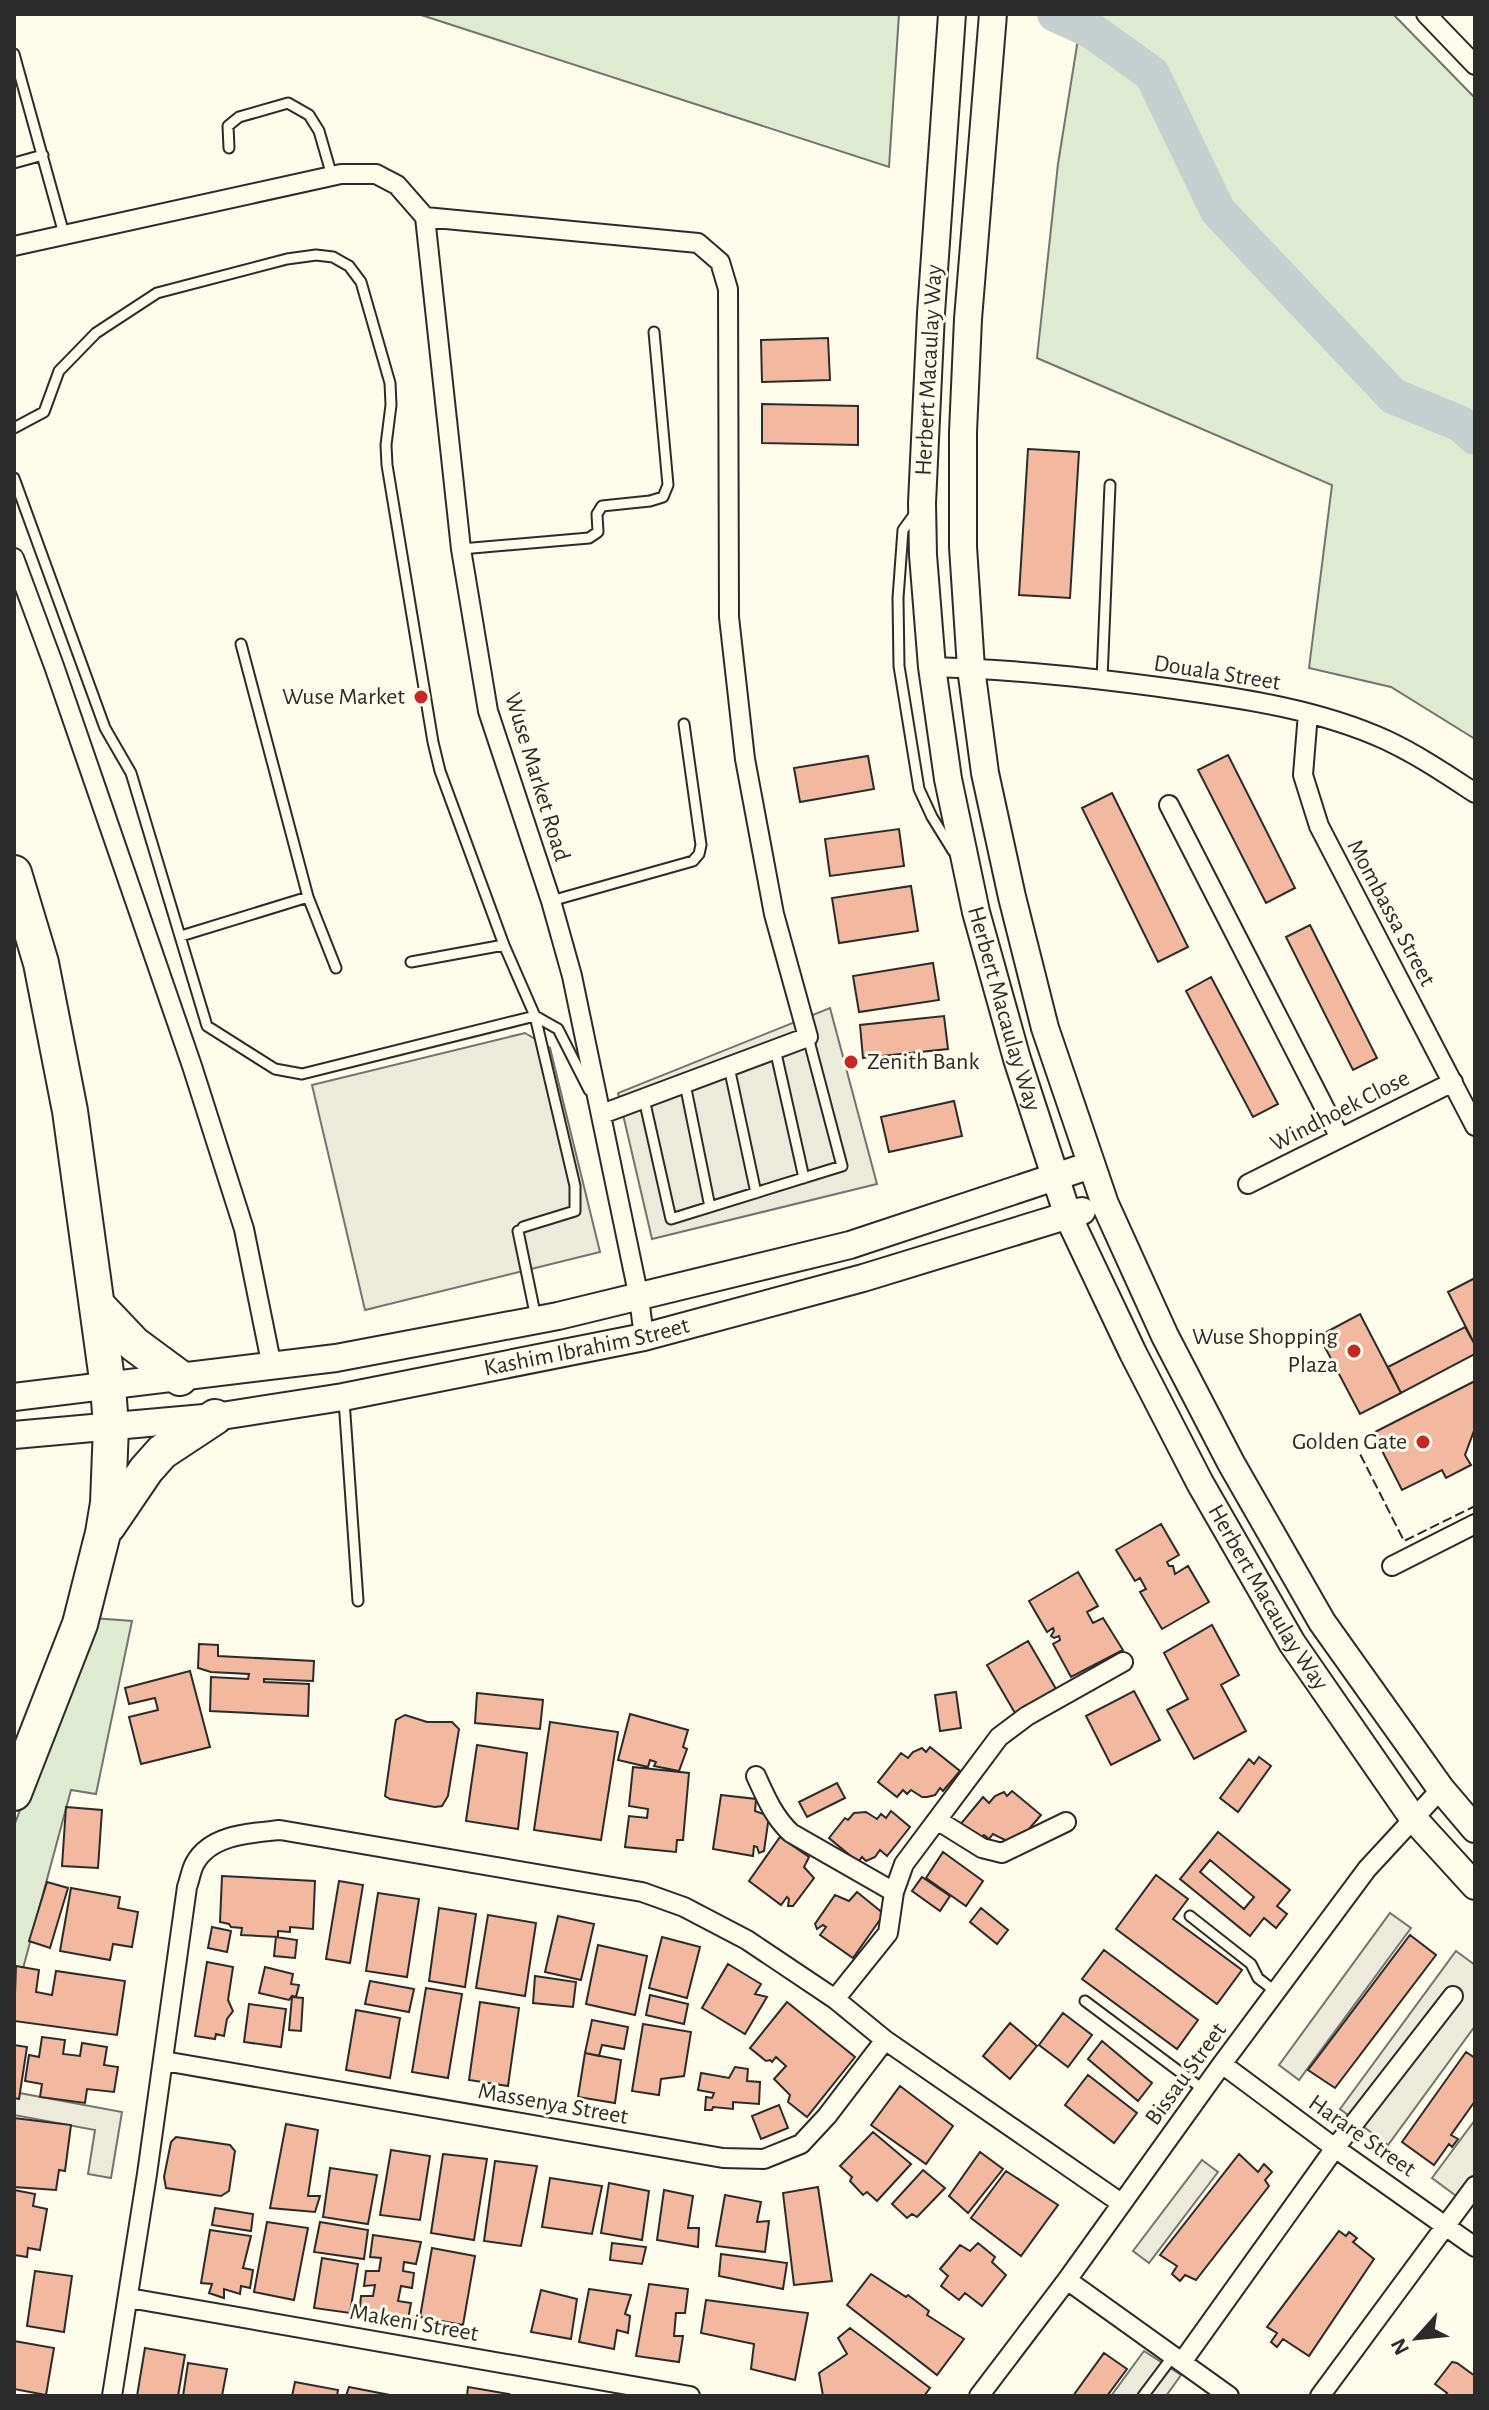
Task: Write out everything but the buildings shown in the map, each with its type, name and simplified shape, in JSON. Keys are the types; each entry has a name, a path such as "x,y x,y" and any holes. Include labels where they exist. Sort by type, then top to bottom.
{"highway":[{"path":"14,873 41,963 67,1096 111,1426 108,1503 80,1624 14,1793"},
{"path":"97,1305 134,1344 180,1378"},
{"path":"103,1533 162,1452 215,1417"}],"main road":[{"name":"Herbert Macaulay Way","path":"952,14 931,313 922,503 923,555 932,667 948,779 976,912 1054,1177 1068,1216 1133,1353 1200,1483 1292,1643 1413,1818 1475,1886"},
{"name":"Herbert Macaulay Way","path":"993,14 968,319 963,432 963,547 971,668 985,773 1045,1028 1105,1204 1165,1336 1231,1463 1322,1622 1441,1789 1475,1829"},
{"name":"Kashim Ibrahim Street","path":"14,1397 336,1358 537,1321 850,1245 1091,1165"},
{"name":"Kashim Ibrahim Street","path":"14,1435 215,1417 343,1397 644,1337 849,1282 1105,1204"}],"street":[{"path":"1426,14 1475,65"},
{"path":"14,246 332,176 376,174 397,185 425,217 698,243 720,262 728,289 729,617 745,759 774,914 808,1037 602,1114"},
{"name":"Wuse Market Road","path":"425,217 461,549 488,711 551,901 572,976 639,1298 644,1337"},
{"path":"14,558 192,1066 235,1199 272,1367"},
{"name":"Douala Street","path":"932,667 1102,679 1223,696 1308,713 1385,739 1435,766 1475,793"},
{"name":"Mombassa Street","path":"1308,713 1303,775 1319,826 1475,1126"},
{"path":"1169,805 1340,1138"},
{"name":"Windhoek Close","path":"1248,1184 1453,1082"},
{"path":"1392,1566 1475,1524"},
{"path":"835,1999 888,1933 894,1892 904,1864 999,1737 1027,1716 1123,1662"},
{"path":"756,1776 772,1811 791,1833 894,1892"},
{"name":"Bissau Street","path":"979,2396 1367,1869 1441,1789"},
{"path":"937,1820 982,1848 1002,1853 1066,1822"},
{"path":"112,2396 164,2061 187,1887 195,1863 207,1848 236,1836 280,1830 642,1892 684,1907 747,1940 835,1999 885,2040 1121,2203"},
{"path":"1178,2359 1453,1996"},
{"name":"Massenya Street","path":"164,2061 723,2158 764,2159 801,2144 827,2116 885,2040"},
{"name":"Harare Street","path":"1222,2064 1475,2247"},
{"path":"1320,2396 1475,2186"},
{"path":"1067,2280 1229,2396"},
{"name":"Makeni Street","path":"129,2298 690,2396"}],"lane":[{"path":"14,54 64,234"},
{"path":"229,148 228,126 239,117 288,103 309,115 319,131 332,176"},
{"path":"14,163 43,155"},
{"path":"14,428 44,412 59,371 96,333 157,293 287,259 316,255 333,257 349,266 361,282 390,383 387,465 433,742 449,797 504,945 535,1016 575,1186 575,1211 521,1229 537,1321"},
{"path":"461,549 589,538 598,532 597,514 602,506 663,497 668,485 654,332"},
{"path":"14,478 105,728 131,773 207,1026 275,1069 302,1074 535,1016 558,1029 602,1114"},
{"path":"1102,679 1110,485"},
{"path":"922,503 903,530 898,598 899,666 919,789 932,817 968,873"},
{"path":"241,644 308,897 336,968"},
{"path":"551,901 693,861 699,854 701,845 684,724"},
{"path":"181,936 308,897"},
{"path":"411,962 504,945"},
{"path":"644,1099 671,1219 842,1166 808,1037"},
{"path":"775,1049 804,1178"},
{"path":"729,1067 756,1193"},
{"path":"685,1084 710,1207"},
{"path":"343,1397 358,1601"},
{"path":"1190,1916 1251,1964 1258,1978 1276,1992"},
{"path":"1085,2001 1204,2090"},
{"path":"1143,2396 1178,2359"}],"green space":[{"path":"418,14 899,14 889,167"},
{"path":"1082,14 1393,14 1475,98 1475,739 1391,687 1309,668 1332,485 1037,358 1058,164"},
{"path":"93,1618 132,1621 96,1794 71,1790 14,2002 14,1826"}],"shaded area":[{"path":"830,1008 877,1184 652,1239 618,1093"},
{"path":"525,1033 550,1048 600,1252 365,1310 312,1085"},
{"path":"1390,1913 1411,1928 1299,2080 1279,2065"},
{"path":"1456,1951 1475,1965 1475,2026 1388,2145 1340,2109"},
{"path":"14,2092 122,2112 111,2178 88,2174 95,2130 14,2115"},
{"path":"1475,2120 1475,2176 1459,2198 1432,2178"},
{"path":"1202,2160 1218,2172 1149,2263 1133,2251"},
{"path":"1144,2351 1181,2375 1166,2396 1111,2396"}],"waterway":[{"path":"1055,14 1092,31 1152,74 1218,211 1393,396 1461,424 1475,437"}],"fence":[{"path":"1354,1442 1404,1541 1475,1506"}],"place":[{"name":"Wuse Market","path":"421,697"},
{"name":"Zenith Bank","path":"851,1062"},
{"name":"Wuse Shopping Plaza","path":"1354,1351"},
{"name":"Golden Gate","path":"1423,1442"}]}
